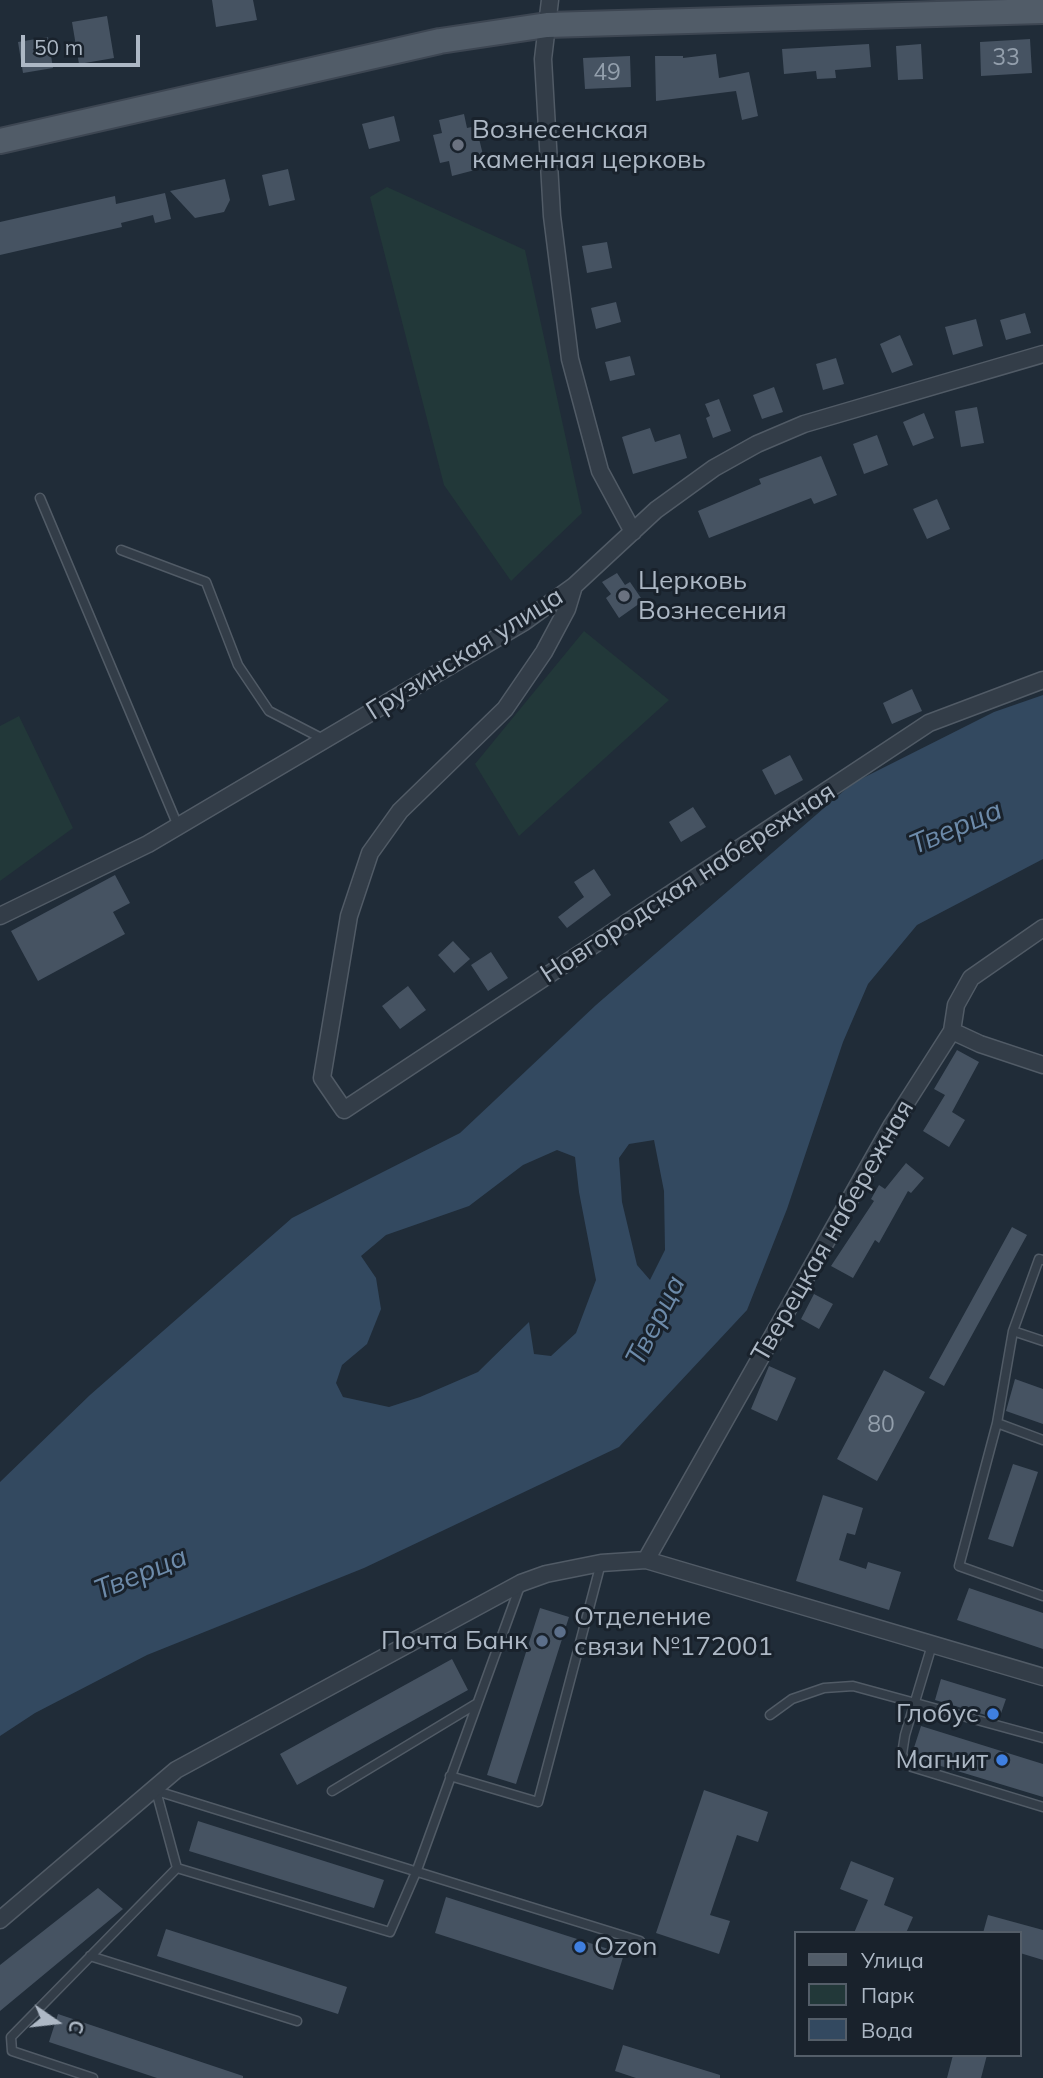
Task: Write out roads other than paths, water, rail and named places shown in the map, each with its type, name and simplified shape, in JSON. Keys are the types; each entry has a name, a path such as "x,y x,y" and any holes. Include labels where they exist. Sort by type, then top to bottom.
{"main road":[{"path":"0,141 440,41 547,25 1043,11"}],"street":[{"path":"550,0 543,59 552,216 570,359 600,471 633,532"},
{"name":"Грузинская улица","path":"0,916 177,826 524,622 574,586 656,510 714,468 757,443 804,424 1043,354"},
{"name":"Новгородская набережная","path":"574,586 568,609 544,652 505,709 400,811 370,853 349,916 322,1078 344,1110 929,723 1043,680"},
{"name":"Тверецкая набережная","path":"646,1560 892,1125 952,1031 956,1004 971,978 1043,928"},
{"path":"952,1031 980,1044 1043,1065"},
{"path":"0,1920 176,1770 521,1583 546,1574 601,1563 646,1560 1043,1677"}],"lane":[{"path":"40,498 177,826"},
{"path":"121,550 206,582 238,665 270,711 325,740"},
{"path":"1043,1260 1039,1259 1013,1331 997,1423 959,1566 1043,1596"},
{"path":"1013,1331 1043,1341"},
{"path":"997,1423 1043,1440"},
{"path":"450,1776 538,1802 601,1563"},
{"path":"177,1868 390,1932 417,1870 521,1583"},
{"path":"932,1645 902,1754 912,1767 1043,1807"},
{"path":"770,1715 792,1699 834,1687 853,1686 1043,1738"},
{"path":"332,1791 476,1704"},
{"path":"155,1787 177,1868"},
{"path":"155,1787 160,1792 640,1941"},
{"path":"93,2078 12,2051 11,2037 177,1868"},
{"path":"90,1956 297,2021"}],"water":[{"name":"Тверца","path":"1043,695 1043,859 917,925 868,984 843,1042 787,1209 747,1310 619,1447 364,1568 147,1655 35,1713 0,1736 0,1482 90,1395 292,1218 460,1133 596,1005 853,783 994,712","holes":["654,1140 664,1191 665,1250 650,1280 637,1265 622,1202 619,1158 629,1144","557,1150 575,1157 596,1280 576,1333 551,1356 534,1354 529,1322 478,1372 420,1397 389,1407 343,1397 336,1383 342,1365 367,1344 381,1309 376,1278 361,1256 386,1235 469,1206 523,1165"]}],"place":[{"name":"Вознесенская каменная церковь","path":"458,145"},
{"name":"Церковь Вознесения","path":"624,596"},
{"name":"Отделение связи №172001","path":"560,1632"},
{"name":"Почта Банк","path":"542,1641"},
{"name":"Глобус","path":"993,1714"},
{"name":"Магнит","path":"1002,1760"},
{"name":"Ozon","path":"580,1947"}]}
